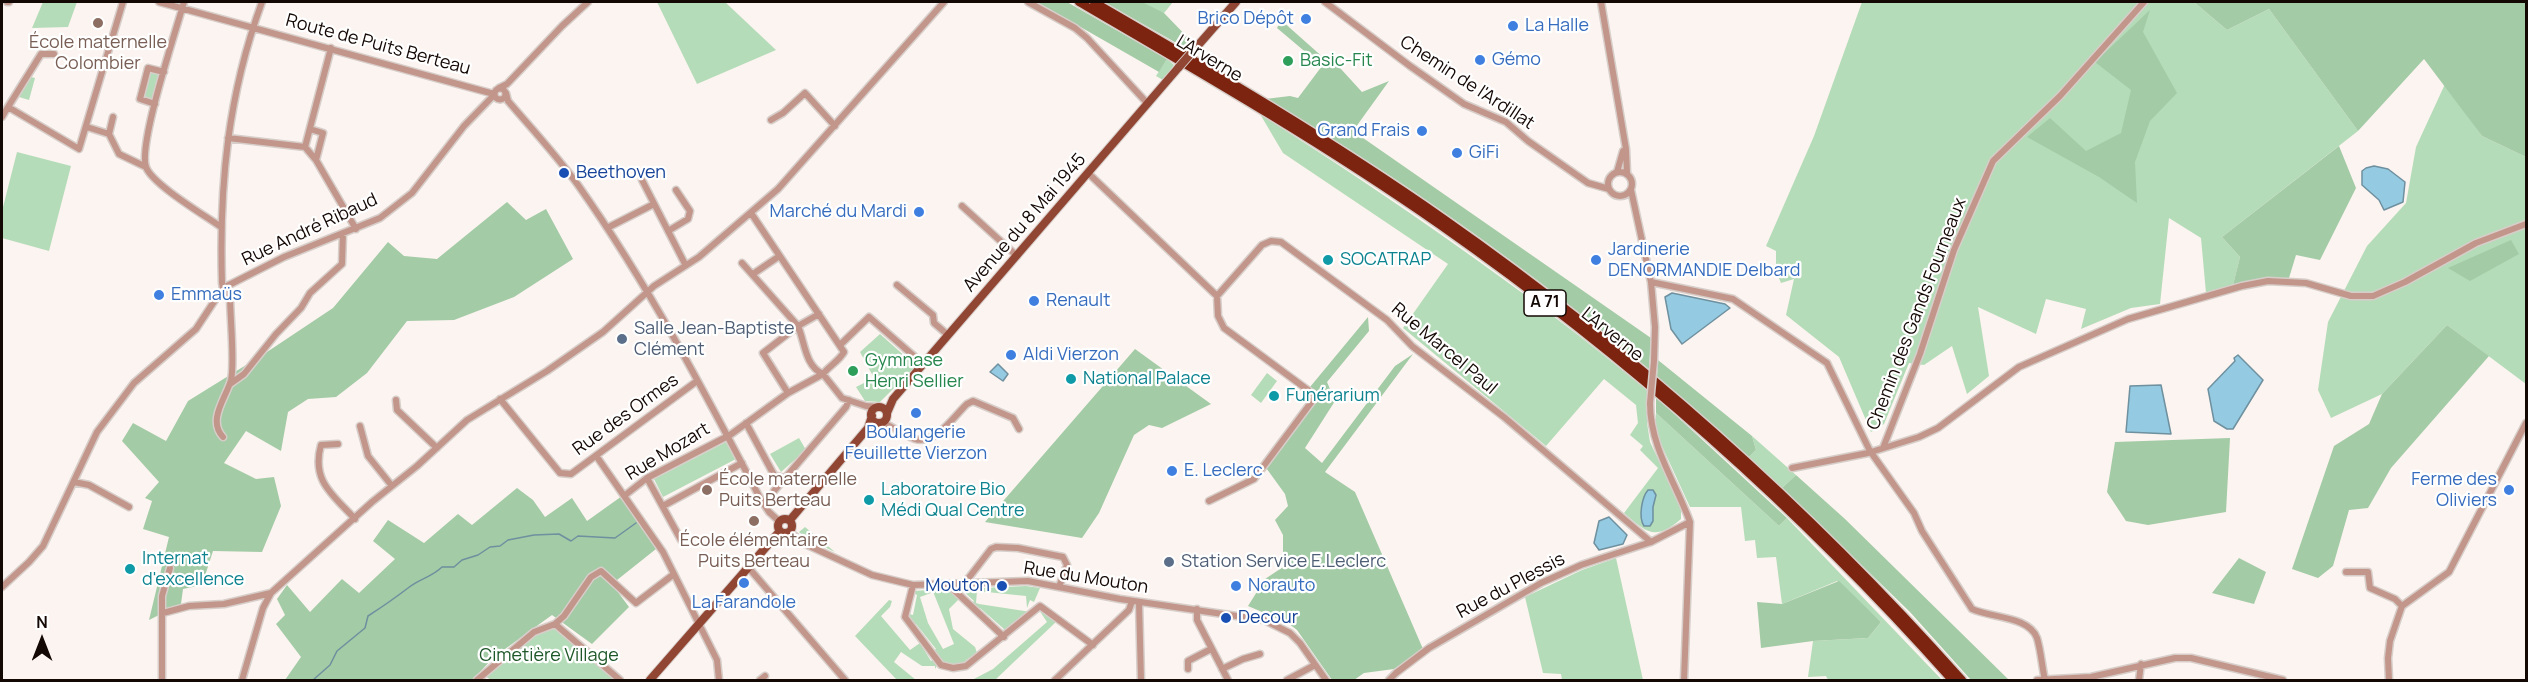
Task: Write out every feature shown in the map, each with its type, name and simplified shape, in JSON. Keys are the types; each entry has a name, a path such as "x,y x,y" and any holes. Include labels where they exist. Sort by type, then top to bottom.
{"highway":[{"name":"L'Arverne","path":"1079,2 1230,90 1390,191 1489,260 1575,325 1677,410 1768,492 1850,572 1952,681"},
{"name":"L'Arverne","path":"1094,2 1343,151 1451,224 1580,320 1689,410 1772,485 1856,566 1962,681"}],"main road":[{"name":"Avenue du 8 Mai 1945","path":"887,414 893,399 1236,2"},
{"name":"Avenue du 8 Mai 1945","path":"879,407 893,399"},
{"path":"790,520 868,428 874,409 879,407 887,414 881,422 868,428"},
{"path":"872,416 876,422 881,422"},
{"path":"650,681 780,531 780,522 790,520"},
{"path":"780,531 790,532 793,526 790,520"}],"street":[{"path":"8,107 79,149 123,2"},
{"name":"Route de Puits Berteau","path":"159,2 184,5 331,48 501,93"},
{"path":"223,437 217,429 217,416 232,377 230,296 223,288 221,227 228,138 232,103 262,2"},
{"path":"489,100 501,93 562,26 588,2"},
{"path":"242,681 263,608 271,593 467,420 547,371 603,332 647,292 685,264 699,257 751,213 778,189 945,2"},
{"path":"1028,2 1087,38 1148,104"},
{"name":"Chemin de l'Ardillat","path":"1325,2 1464,104 1506,122 1580,178 1610,189"},
{"path":"1601,2 1625,141 1627,173 1632,183 1631,190 1651,282 1655,327 1650,404 1652,429 1658,450 1684,502 1690,522 1684,681"},
{"name":"Chemin des Gands Fourneaux","path":"1883,448 1920,354 1954,250 1993,162 2060,96 2144,2"},
{"path":"184,5 146,138 146,166 155,180 221,227"},
{"path":"305,147 331,48"},
{"path":"2,117 41,54 54,54"},
{"path":"155,104 140,99 148,68 164,72"},
{"name":"Route de Puits Berteau","path":"484,90 489,100"},
{"path":"501,93 568,172 607,228 647,292 769,512 780,522"},
{"path":"771,120 783,113 805,93 835,126"},
{"name":"Rue André Ribaud","path":"2,587 37,554 97,432 122,398 157,361 196,329 223,288 284,256 380,218 412,193 464,126 489,100"},
{"path":"113,117 109,134 119,154 146,166"},
{"path":"87,127 109,134"},
{"path":"310,129 323,133 316,160"},
{"path":"228,138 305,147 316,160 356,228"},
{"path":"1596,184 1609,179 1617,172 1625,141"},
{"path":"1617,172 1627,173"},
{"path":"1088,173 1216,296 1221,324 1316,396 1254,478 1209,501"},
{"path":"1609,179 1610,189 1629,203 1638,218"},
{"path":"642,180 685,264"},
{"path":"668,231 688,219 690,211 676,190"},
{"path":"1619,195 1631,190"},
{"path":"607,228 654,204"},
{"path":"962,206 1017,256"},
{"path":"751,213 778,257 840,345 869,317 923,364"},
{"path":"1791,468 1883,448 1918,437 1938,428 2019,367 2128,319 2242,286 2268,281 2306,283 2351,296 2373,296 2405,282 2476,243 2526,224"},
{"path":"230,384 244,374 276,334 301,308 310,293 342,264 343,233"},
{"name":"Rue Marcel Paul","path":"1216,296 1262,245 1271,241 1281,242 1387,320 1412,346 1504,417 1651,542"},
{"path":"753,274 778,257"},
{"path":"742,263 798,326 806,353 815,371 823,374 839,395 866,406 879,407"},
{"path":"1651,282 1733,299 1827,363 1870,451 1914,513 1922,531 1972,609 2025,623 2037,637 2045,680"},
{"path":"897,285 933,315 934,323 948,335"},
{"path":"788,393 763,353 798,326 819,314"},
{"name":"Rue Mozart","path":"624,496 647,478 726,435 788,393 823,374 842,356 844,352 840,345"},
{"name":"Rue des Ormes","path":"500,399 560,473 571,474 697,381"},
{"path":"396,400 397,410 437,448"},
{"path":"774,491 839,416 849,400"},
{"path":"881,422 914,438 922,440 933,438 967,404 973,401 1013,418 1019,429"},
{"path":"866,406 872,416"},
{"path":"887,414 895,427"},
{"path":"746,423 774,474 784,478"},
{"path":"2389,681 2390,641 2402,606 2449,572 2526,423"},
{"path":"360,426 368,456 392,486"},
{"path":"338,444 321,445 317,459 321,482 355,519"},
{"path":"597,457 642,520 674,574 717,660 718,681"},
{"path":"663,506 742,463"},
{"path":"647,478 681,540"},
{"path":"74,482 89,485 129,507"},
{"name":"Rue du Plessis","path":"1389,681 1429,648 1541,583 1581,565 1651,542 1690,522"},
{"name":"Rue du Mouton","path":"790,532 805,544 872,575 913,585 1028,581 1135,601 1251,617 1274,624 1290,633 1300,643 1326,681"},
{"path":"964,584 991,549 1005,547 1063,557 1067,565 1059,587"},
{"path":"748,567 845,681"},
{"path":"162,681 162,596 170,568"},
{"path":"477,681 534,632 555,624 564,616 591,577 601,571 636,603 674,574"},
{"path":"2346,572 2368,572 2370,588 2395,599 2402,606"},
{"path":"913,585 905,617 941,665 953,668 966,666 1004,638 1040,606 1093,645"},
{"path":"953,585 954,590 1004,638"},
{"path":"163,613 189,606 224,604 271,593"},
{"path":"1055,681 1129,610 1135,601"},
{"path":"1135,601 1141,681"},
{"path":"1197,609 1197,620 1228,681"},
{"path":"555,624 620,681"},
{"path":"1188,669 1188,661 1211,649"},
{"path":"1222,669 1260,654"},
{"path":"2037,681 2091,677 2175,658 2191,658 2283,681"},
{"path":"2139,681 2141,664"},
{"path":"1287,681 1315,665"}],"green space":[{"path":"43,2 77,2 68,27 32,28"},
{"path":"657,2 725,2 776,50 697,84"},
{"path":"1037,2 1067,2 1167,59 1159,72"},
{"path":"1104,2 1142,2 1164,13 1194,44 1187,49"},
{"path":"1121,2 1173,2 1164,13"},
{"path":"1862,2 2194,2 2227,30 2269,9 2358,131 2222,237 2240,257 2233,285 2206,293 2201,238 2169,218 2160,304 2131,308 2081,329 2086,309 2046,299 2036,334 1978,307 1989,376 1967,394 1952,346 1924,365 1909,363 1884,424 1871,432 1839,357 1786,315 1794,279 1781,283 1776,271 1776,251 1766,246 1814,136"},
{"path":"2194,2 2526,2 2526,157 2482,136 2424,59 2358,131 2269,9 2227,30"},
{"path":"2150,10 2143,32 2177,93 2150,121 2135,162 2137,203 2099,177 2027,137 2050,118 2086,151 2121,133 2131,90 2095,62"},
{"path":"1281,20 1326,60 1330,57 1362,92 1389,81 1353,131 1651,338 1649,369 1510,260 1415,192 1265,99 1290,96 1298,98 1322,66 1277,28"},
{"path":"1167,59 1174,65 1163,80 1156,76"},
{"path":"149,70 160,73 152,101 142,98"},
{"path":"31,77 35,78 29,100 19,97"},
{"path":"2445,84 2482,136 2526,157 2526,384 2447,325 2382,394 2331,418 2318,390 2328,322 2367,246 2406,203 2416,147"},
{"path":"1260,114 1360,179 1458,247 1555,317 1648,391 1647,423 1650,442 1681,507 1681,519 1664,530 1651,532 1624,513 1658,468 1640,450 1643,446 1630,435 1638,423 1636,405 1604,379 1546,446 1403,328 1448,264 1283,153"},
{"path":"2339,146 2356,188 2320,260 2296,255 2289,278 2271,278 2233,285 2240,257 2222,237"},
{"path":"17,152 71,166 49,251 2,238 2,211"},
{"path":"507,202 526,220 546,209 573,259 514,297 454,320 407,321 367,373 336,397 308,399 288,412 281,451 246,431 224,463 256,479 274,477 281,506 262,552 213,551 202,585 183,589 181,604 149,620 169,537 143,529 152,501 145,498 159,482 122,441 133,423 166,441 188,401 333,308 388,242 404,256 437,259"},
{"path":"2511,240 2519,254 2470,281 2448,268"},
{"path":"1368,317 1369,331 1327,382 1335,401 1305,448 1322,463 1395,366 1413,354 1325,472 1355,492 1423,649 1394,669 1364,673 1354,680 1332,680 1297,630 1288,623 1248,606 1265,579 1283,567 1283,535 1275,520 1288,506 1285,494 1264,465 1316,397 1310,387"},
{"path":"2447,325 2489,356 2391,468 2368,508 2349,510 2333,566 2318,578 2292,569 2334,446 2369,424 2382,394"},
{"path":"880,334 916,366 880,402 865,401 856,387 874,378 860,352"},
{"path":"1135,349 1211,404 1162,428 1149,425 1134,435 1099,513 1082,538 985,522"},
{"path":"1658,360 1752,436 1756,450 1748,458 1657,377"},
{"path":"1267,373 1277,381 1261,403 1251,395"},
{"path":"1656,397 1787,518 1779,526 1656,413"},
{"path":"1656,413 1779,526 1787,518 1942,680 1828,680 1826,676 1808,677 1813,641 1868,638 1881,622 1837,581 1782,604 1776,557 1757,558 1755,540 1745,541 1741,507 1690,507 1655,431"},
{"path":"1752,436 1796,475 1782,488 1748,458 1756,450"},
{"path":"799,438 806,450 781,472 770,454"},
{"path":"2230,438 2226,512 2148,525 2126,521 2107,492 2115,442"},
{"path":"726,442 736,459 663,497 654,479"},
{"path":"1796,475 1845,519 2009,680 1971,680 1910,612 1782,488"},
{"path":"517,488 533,500 545,517 572,498 587,521 622,496 656,549 612,584 629,607 592,644 552,615 494,657 477,675 481,680 285,680 301,657 276,624 285,615 277,599 287,585 310,612 342,579 359,593 395,559 373,541 388,520 424,543 458,514 472,525"},
{"path":"805,527 835,552 807,539 799,532"},
{"path":"1616,558 1643,680 1562,680 1561,674 1543,673 1525,597 1582,570"},
{"path":"2239,558 2266,572 2254,604 2212,593"},
{"path":"1839,581 1881,622 1868,638 1813,641 1761,648 1757,602 1782,604"},
{"path":"1026,586 1040,588 1034,602 1030,600 1027,608 1026,596 977,591 976,603 1031,612 1005,633 1002,632 1004,629 980,608 978,610 971,604 974,601 961,589"},
{"path":"950,588 959,599 949,609 953,629 975,647 977,653 966,660 967,663 951,665 942,662 933,651 936,649 916,624 913,625 908,618 909,614 913,615 917,595 913,593 914,591 928,590 931,593 920,597 928,623 943,649 954,644 932,589"},
{"path":"889,600 892,601 890,607 881,616 910,650 920,643 931,661 934,659 938,664 935,669 935,666 922,666 901,652 894,662 916,680 897,680 855,636"},
{"path":"1039,610 1057,621 995,680 972,680 993,669 1047,622"},
{"name":"Cimetière Village","path":"555,627 617,680 491,680 485,676 535,634"}],"water":[{"path":"2374,166 2388,169 2405,182 2403,202 2384,210 2379,200 2362,185 2362,171"},
{"path":"1672,293 1725,304 1730,308 1682,344 1671,329 1665,297"},
{"path":"2238,355 2263,380 2233,429 2227,429 2214,421 2208,389"},
{"path":"998,364 1008,374 1003,381 990,372"},
{"path":"2161,385 2171,434 2126,432 2130,386"},
{"path":"1648,490 1653,490 1656,495 1653,521 1650,526 1644,526 1641,518 1642,507"},
{"path":"1609,517 1627,535 1623,544 1599,550 1594,543 1599,521"}],"waterway":[{"path":"313,680 330,665 337,651 365,628 368,616 442,567 454,567 462,560 478,555 490,547 500,546 508,540 534,535 559,534 571,541 578,536 615,538 636,523"}],"place":[{"name":"Brico Dépôt","path":"1306,19"},
{"name":"École maternelle Colombier","path":"98,23"},
{"name":"La Halle","path":"1513,26"},
{"name":"Gémo","path":"1480,60"},
{"name":"Basic-Fit","path":"1288,61"},
{"name":"Grand Frais","path":"1422,131"},
{"name":"GiFi","path":"1457,153"},
{"name":"Beethoven","path":"564,173"},
{"name":"Marché du Mardi","path":"919,212"},
{"name":"SOCATRAP","path":"1328,260"},
{"name":"Jardinerie DENORMANDIE Delbard","path":"1596,260"},
{"name":"Emmaüs","path":"159,295"},
{"name":"Renault","path":"1034,301"},
{"name":"Salle Jean-Baptiste Clément","path":"622,339"},
{"name":"Aldi Vierzon","path":"1011,355"},
{"name":"Gymnase Henri Sellier","path":"853,371"},
{"name":"National Palace","path":"1071,379"},
{"name":"Funérarium","path":"1274,396"},
{"name":"Boulangerie Feuillette Vierzon","path":"916,413"},
{"name":"E. Leclerc","path":"1172,471"},
{"name":"École maternelle Puits Berteau","path":"707,490"},
{"name":"Ferme des Oliviers","path":"2509,490"},
{"name":"Laboratoire Bio Médi Qual Centre","path":"869,500"},
{"name":"École élémentaire Puits Berteau","path":"754,521"},
{"name":"Station Service E.Leclerc","path":"1169,562"},
{"name":"Internat d'excellence","path":"130,569"},
{"name":"La Farandole","path":"744,583"},
{"name":"Mouton","path":"1002,586"},
{"name":"Norauto","path":"1236,586"},
{"name":"Decour","path":"1226,618"}]}
